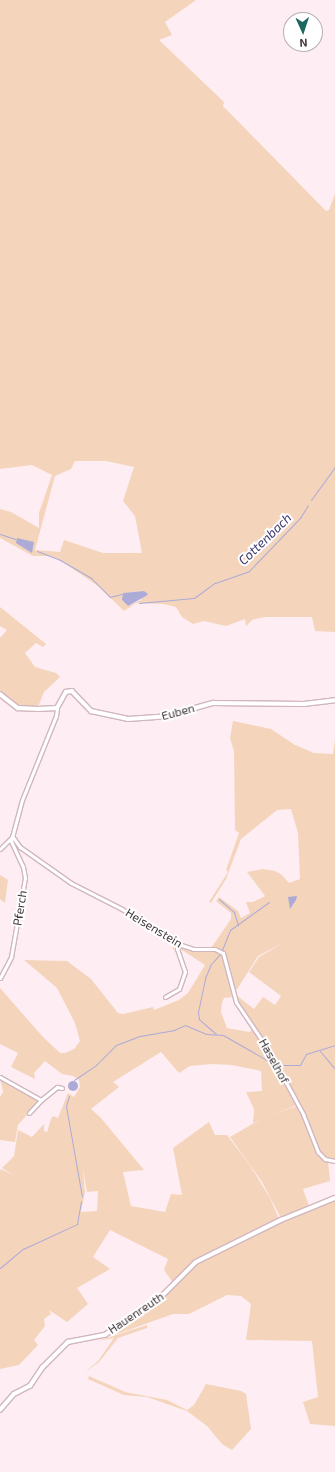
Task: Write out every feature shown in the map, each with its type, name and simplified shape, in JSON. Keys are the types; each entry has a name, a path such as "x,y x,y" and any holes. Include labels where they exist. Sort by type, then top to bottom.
{"street":[{"name":"Euben","path":"12,837 22,800 56,716 57,708 66,692 72,691 91,711 128,719 162,717 213,703 318,703 335,700"},
{"path":"0,694 18,708 57,708"},
{"path":"0,849 12,837"},
{"name":"Heisenstein","path":"12,837 20,847 66,880 109,901 178,944 193,949 215,948 224,953"},
{"name":"Pferch","path":"0,978 14,946 25,878 12,837"},
{"path":"165,997 179,989 185,972 177,949 178,944"},
{"name":"Haselhof","path":"224,953 236,1002 269,1051 303,1114 318,1152 325,1159 335,1161"},
{"path":"0,1076 41,1100"},
{"path":"29,1113 41,1100 58,1087 62,1088"},
{"name":"Hauenreuth","path":"0,1410 14,1394 30,1386 42,1368 68,1342 105,1334 161,1298 196,1262 281,1220 335,1198"}],"shaded area":[{"path":"0,0 196,0 165,22 172,35 159,40 224,102 223,106 326,211 329,210 335,194 335,632 315,631 312,617 265,617 252,620 246,626 245,619 226,626 204,621 193,624 182,617 176,607 163,604 136,603 124,611 98,586 60,560 51,556 33,556 0,538 0,509 11,512 39,528 39,513 52,475 32,465 0,469","holes":["75,461 106,461 134,467 123,501 135,516 142,553 103,553 64,540 60,552 35,550 55,476 71,469","144,591 141,600 128,606 122,600 126,593"]},
{"path":"0,607 46,644 43,647 36,643 25,653 35,667 56,673 60,677 44,692 38,707 19,706 0,691 0,638 7,630 0,626"},
{"path":"233,721 271,729 295,745 314,753 333,754 335,739 335,1160 325,1158 318,1152 307,1123 270,1051 237,1002 236,995 254,1009 263,997 275,1005 281,996 249,972 259,957 283,943 258,956 234,994 224,952 211,948 231,919 231,913 216,901 219,897 238,911 241,918 250,913 246,902 253,902 265,896 247,872 263,869 275,871 282,875 289,883 300,879 298,833 291,809 277,810 241,839 226,879 211,903 209,902 228,872 226,870 239,833 235,830 234,751 230,738"},
{"path":"0,875 8,880 5,903 0,899"},
{"path":"167,937 189,949 215,949 223,954 232,997 224,998 222,1003 221,1012 227,1028 249,1032 254,1029 269,1051 297,1105 253,1123 254,1109 246,1092 262,1091 261,1071 232,1065 211,1064 190,1066 179,1073 161,1052 113,1082 119,1087 91,1109 101,1118 144,1170 123,1172 131,1206 165,1212 171,1194 182,1195 173,1148 209,1122 215,1135 227,1135 249,1164 270,1198 279,1219 195,1261 174,1284 164,1270 168,1259 110,1230 93,1257 110,1269 77,1288 88,1304 67,1322 49,1310 51,1314 44,1319 45,1326 34,1340 38,1345 19,1365 0,1369 0,1171 1,1169 13,1175 2,1168 14,1156 18,1130 32,1137 44,1124 44,1131 47,1132 53,1116 58,1118 68,1093 74,1097 80,1087 79,1080 73,1076 62,1074 45,1061 34,1073 35,1079 11,1067 18,1053 0,1044 0,988 43,1037 60,1053 65,1053 74,1049 80,1041 75,1023 57,988 24,960 67,961 91,979 118,1013 123,1014 153,1007 154,1010 179,1000 188,993 205,965 182,950 174,950","holes":["83,1169 87,1192 98,1191 97,1211 81,1212 85,1192"]},
{"path":"0,1078 39,1101 18,1125 15,1142 0,1140 0,1097 3,1092"},
{"path":"297,1106 317,1152 328,1161 330,1181 303,1189 309,1206 281,1218 262,1182 230,1137 263,1118"},
{"path":"335,1199 335,1426 310,1424 303,1402 318,1397 312,1341 246,1340 251,1304 241,1296 227,1295 189,1314 173,1314 120,1333 105,1336 161,1298 197,1263 281,1221"},
{"path":"147,1325 147,1328 118,1338 99,1362 84,1373 98,1361 114,1338 97,1341"},
{"path":"89,1376 125,1392 167,1400 187,1410 194,1405 206,1384 241,1391 246,1394 251,1429 232,1450 222,1444 207,1426 187,1411 147,1397 124,1395 88,1379"}],"water":[{"path":"17,538 34,542 32,553 16,543"},
{"path":"144,591 148,594 146,596 128,606 122,600 123,593"},
{"path":"297,896 296,900 290,909 288,897"},
{"path":"71,1081 75,1081 77,1082 77,1090 71,1091 68,1088 68,1084"}],"waterway":[{"name":"Cottenbach","path":"311,500 335,467"},
{"name":"Cottenbach","path":"139,603 194,598 215,583 249,571 300,518 308,505"},
{"path":"0,534 15,539"},
{"path":"37,551 60,560 91,578 110,597 122,594"},
{"path":"219,899 234,912 238,925"},
{"path":"222,950 230,930 269,902"},
{"path":"216,1034 199,1019 198,1012 205,978 211,964 220,954"},
{"path":"74,1080 96,1065 116,1045 140,1036 174,1030 185,1025 206,1034 223,1035 270,1062"},
{"path":"278,1065 300,1065 306,1054 335,1045"},
{"path":"320,1051 335,1069"},
{"path":"69,1096 66,1106 82,1197"},
{"path":"0,1268 23,1249 77,1224 81,1201"}]}
